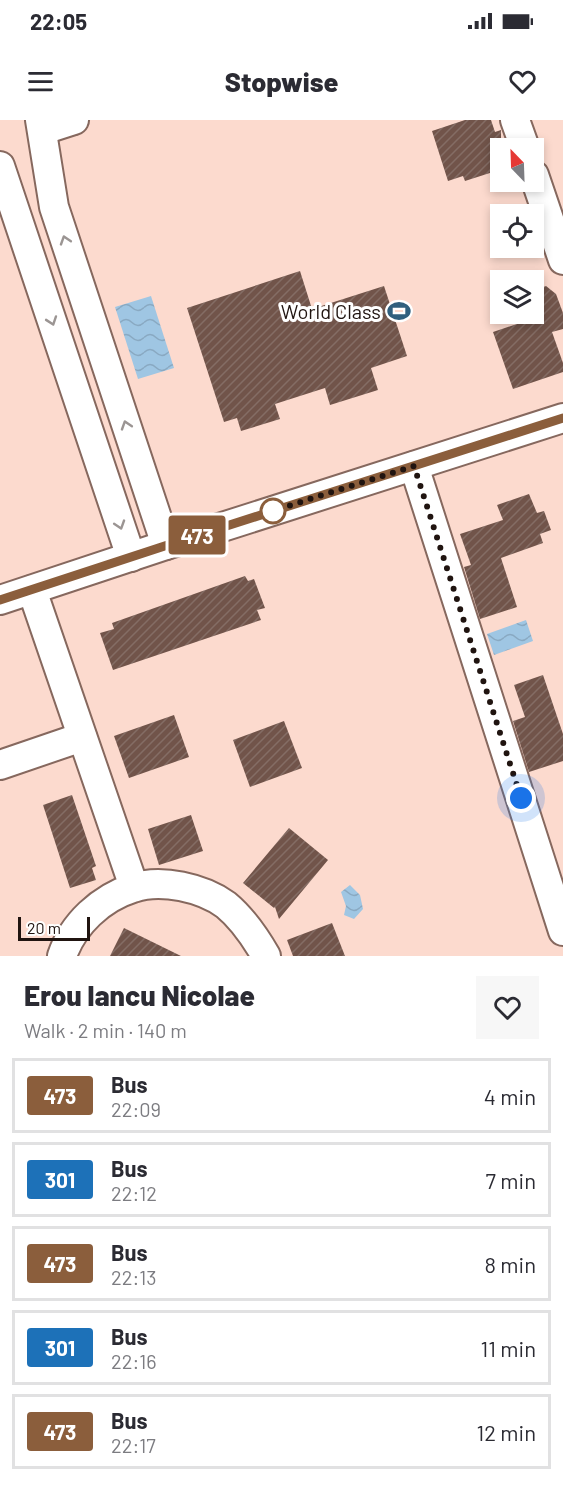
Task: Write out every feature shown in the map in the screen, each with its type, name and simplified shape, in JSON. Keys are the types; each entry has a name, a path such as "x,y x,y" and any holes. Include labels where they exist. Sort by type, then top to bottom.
{"street":[{"path":"74,120 41,125 54,207 166,545"},
{"path":"515,120 521,138"},
{"path":"0,166 131,557"},
{"path":"540,192 563,260"},
{"path":"0,600 563,418"},
{"path":"414,466 563,931"},
{"path":"32,590 134,887"},
{"path":"0,765 82,737"},
{"path":"62,956 72,934 92,911 134,887 150,885 182,886 213,897 242,921 266,956"}],"water":[{"path":"151,296 174,368 138,379 115,307"},
{"path":"526,620 533,641 494,655 487,634"},
{"path":"350,885 360,895 363,909 354,919 344,915 346,906 341,892"}],"building":[{"path":"465,120 491,120 495,132 501,130 501,138 490,138 490,173 465,181 463,176 448,181 432,131"},
{"path":"300,271 312,309 384,286 407,356 371,368 378,390 330,405 325,388 275,404 280,419 241,431 237,418 224,422 187,308"},
{"path":"544,287 556,294 563,313 563,329 552,332 563,363 563,372 513,389 493,332 517,324 544,324"},
{"path":"529,494 537,513 544,511 551,530 540,534 543,543 501,558 517,607 480,619 464,567 471,565 460,534 503,520 497,505"},
{"path":"245,576 248,581 254,579 265,608 257,610 261,620 113,670 100,633 114,629 112,623"},
{"path":"543,675 563,734 563,761 529,772 513,721 525,717 514,685"},
{"path":"174,715 189,757 129,778 114,736"},
{"path":"284,721 302,768 250,787 233,740"},
{"path":"72,795 96,866 92,868 96,880 70,888 43,805"},
{"path":"191,815 203,851 159,865 148,829"},
{"path":"289,828 328,860 279,919 275,907 243,883"},
{"path":"332,923 345,956 293,956 287,940"},
{"path":"124,928 181,956 110,956"}],"bus line":[{"name":"473","path":"0,600 563,418"}],"place":[{"name":"World Class","path":"399,311"}],"route":[{"path":"273,511 266,513 414,466 521,798"}]}
